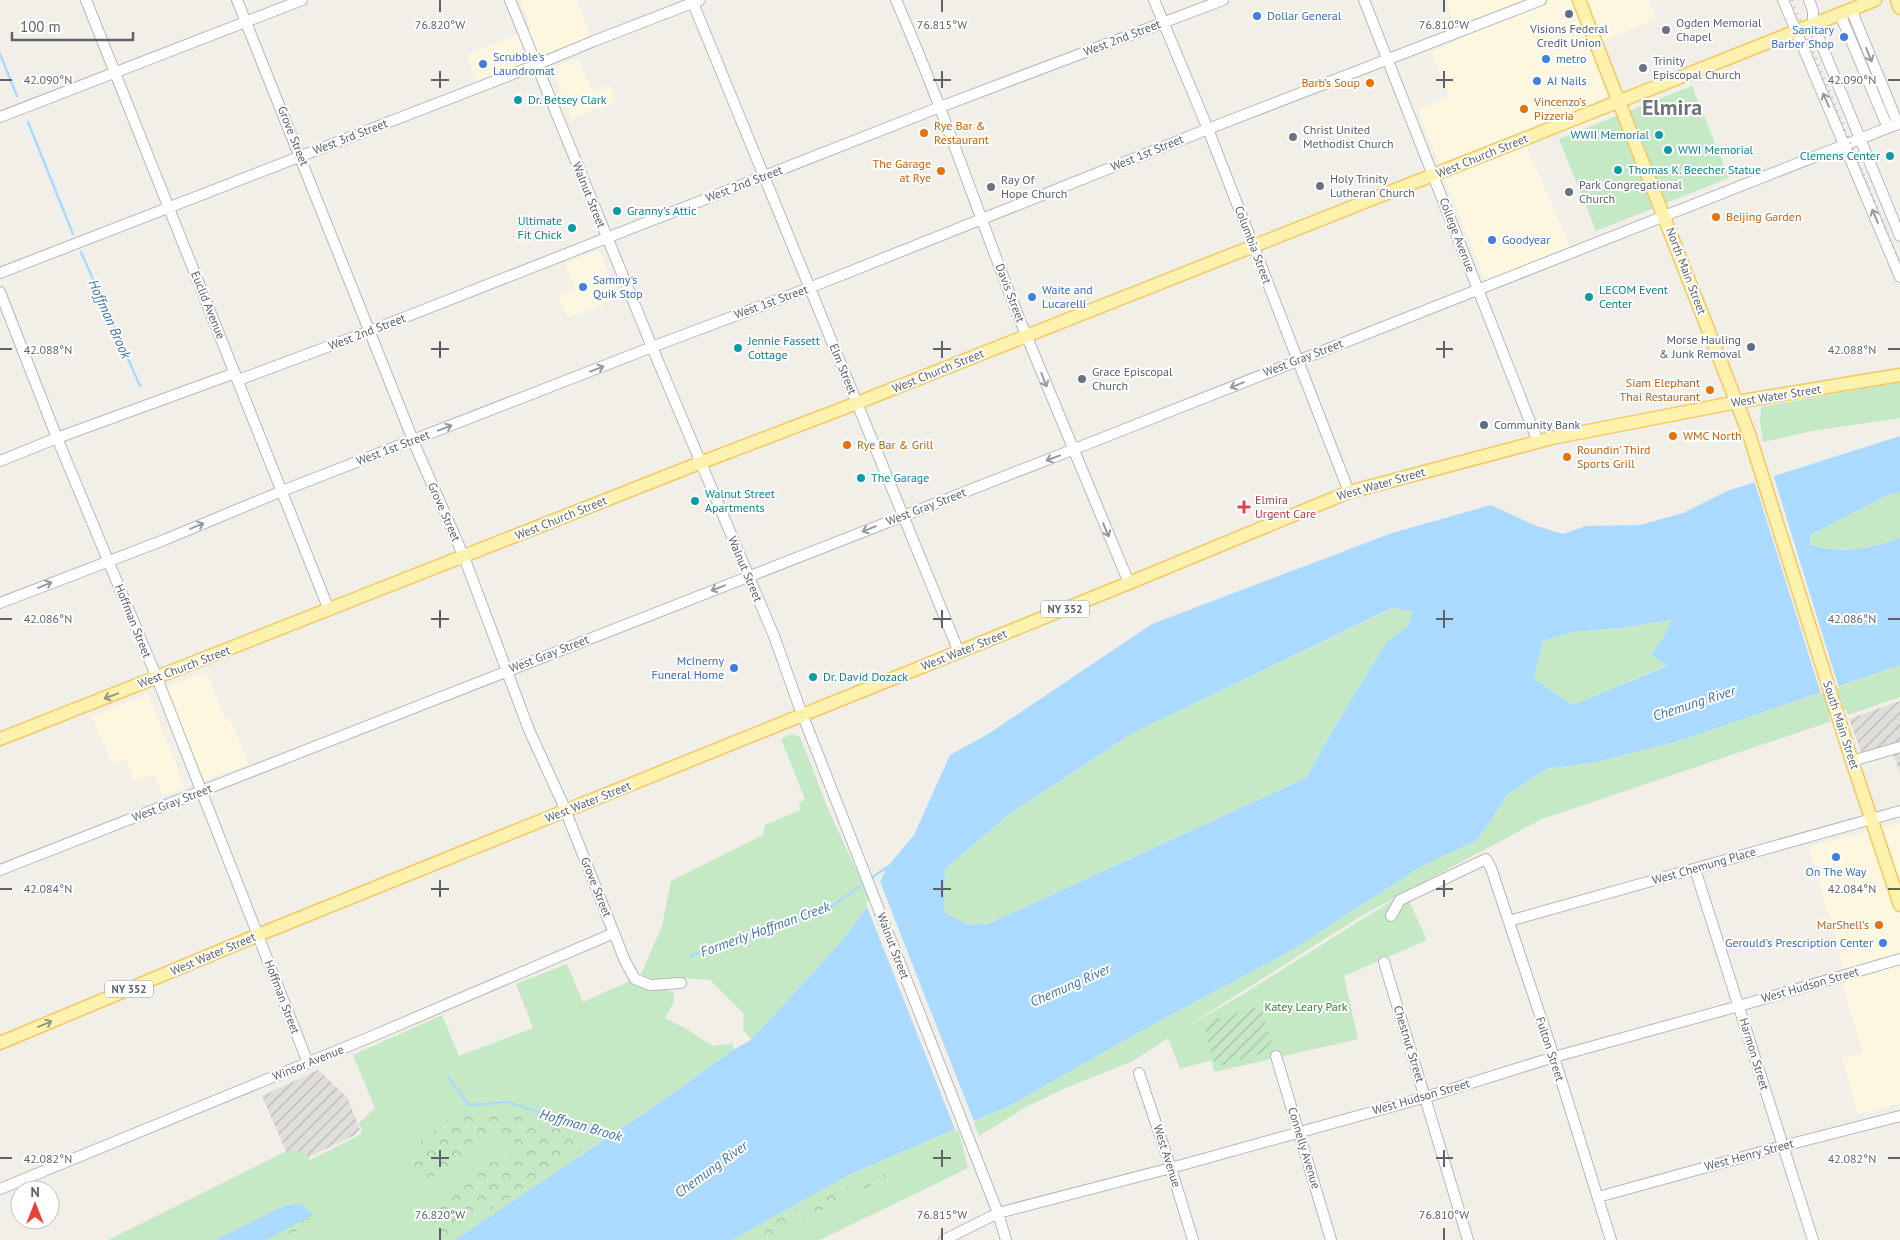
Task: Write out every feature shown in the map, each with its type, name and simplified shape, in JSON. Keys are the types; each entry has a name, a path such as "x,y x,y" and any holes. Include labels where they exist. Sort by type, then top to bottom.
{"main road":[{"name":"North Main Street","path":"1580,0 1749,434 1784,545"},
{"name":"West Church Street","path":"0,739 857,403 1875,0"},
{"path":"1897,0 1900,8"},
{"name":"West Water Street","path":"0,1043 258,935 1129,583 1349,492 1538,442 1737,402 1900,375"},
{"name":"South Main Street","path":"1784,545 1852,761 1900,905"}],"street":[{"name":"Euclid Avenue","path":"86,0 329,610"},
{"name":"Grove Street","path":"237,0 413,440 464,557 529,730 565,811 625,961 635,979 650,984 681,982"},
{"path":"0,117 302,0"},
{"name":"Walnut Street","path":"510,0 606,238 774,636 802,714 998,1213 1006,1240"},
{"name":"Davis Street","path":"896,0 940,107 1026,335 1072,450 1129,583"},
{"name":"Columbia Street","path":"1154,0 1208,129 1349,492"},
{"name":"West 2nd Street","path":"0,461 57,438 370,331 940,107 1222,0"},
{"name":"College Avenue","path":"1364,0 1538,442"},
{"name":"West 1st Street","path":"0,604 108,560 164,540 282,491 652,347 810,288 1208,129 1541,0"},
{"path":"1783,0 1796,31 1899,232 1883,235"},
{"path":"1809,0 1813,11 1813,24 1883,235 1900,277"},
{"name":"West 3rd Street","path":"0,273 697,1"},
{"name":"Elm Street","path":"697,1 764,176 959,652"},
{"path":"1846,12 1895,125"},
{"name":"West Gray Street","path":"0,870 1895,125"},
{"name":"Hoffman Street","path":"0,292 57,438 157,678 200,792 308,1063"},
{"path":"1852,761 1900,747"},
{"name":"West Chemung Place","path":"1509,921 1900,811"},
{"name":"Fulton Street","path":"1391,916 1400,900 1486,859 1491,868 1554,1057 1611,1240"},
{"name":"Harmon Street","path":"1694,869 1812,1240"},
{"name":"Winsor Avenue","path":"0,1189 308,1063 614,933"},
{"name":"West Hudson Street","path":"944,1240 998,1213 1171,1168 1426,1097 1554,1057 1900,959"},
{"name":"Chestnut Street","path":"1384,962 1468,1240"},
{"name":"Connelly Avenue","path":"1276,1056 1331,1240"},
{"name":"West Avenue","path":"1139,1073 1171,1168 1192,1240"},
{"name":"West Henry Street","path":"1598,1197 1900,1116"}],"shaded area":[{"path":"520,0 576,0 591,37 476,81 466,55 532,29"},
{"path":"1445,0 1648,0 1656,19 1590,47 1613,114 1526,146 1570,246 1485,281 1418,110 1449,97 1432,52 1460,40"},
{"path":"579,58 592,92 610,85 616,101 572,119 552,68"},
{"path":"599,250 619,298 568,318 558,296 575,289 565,263"},
{"path":"207,672 225,720 230,718 249,764 204,781 167,687"},
{"path":"148,694 185,788 163,796 154,774 135,781 126,759 112,764 92,716"},
{"path":"1900,701 1900,773 1893,754 1865,763 1849,719"},
{"path":"1900,823 1900,1103 1858,1114 1842,1058 1863,1053 1838,970 1844,968 1809,847"},
{"path":"318,1070 347,1097 360,1130 353,1136 292,1165 262,1096"}],"green space":[{"path":"1692,86 1729,178 1596,231 1559,139"},
{"path":"1900,382 1900,418 1812,431 1763,442 1760,422 1761,407"},
{"path":"1900,492 1900,538 1878,545 1855,549 1810,546 1810,535 1886,496"},
{"path":"1393,608 1413,611 1409,625 1387,643 1340,718 1306,778 988,924 970,925 944,912 945,869 1007,816 1131,734"},
{"path":"1671,620 1664,637 1651,654 1668,665 1573,705 1534,679 1543,641 1573,632 1621,628"},
{"name":"Katey Leary Park","path":"1900,665 1900,697 1848,715 1846,709 1828,714 1830,722 1542,819 1405,892 1427,940 1344,976 1358,1039 1214,1072 1211,1060 1180,1069 1168,1038 1133,1061 1068,1087 1028,1106 979,1136 973,1122 1011,1105 1152,1025 1289,952 1422,866 1476,841 1507,795 1546,769 1593,763 1679,741","holes":["1404,893 1248,991 1180,1031 1361,916"]},
{"path":"792,734 800,737 829,811 871,902 842,941 751,1040 743,1029 744,1014 710,980 686,978 650,981 641,974 662,926 671,881 763,835 765,825 800,810 799,803 805,799 781,739"},
{"path":"567,964 583,1002 632,980 644,988 664,988 674,993 674,1002 665,1018 713,1046 733,1043 733,1050 659,1103 455,1240 108,1240 289,1150 306,1153 310,1160 358,1136 362,1132 359,1123 375,1108 353,1055 442,1015 459,1056 533,1028 516,984"},
{"path":"1261,1006 1274,1050 1216,1067 1203,1023"},
{"path":"475,1114 519,1115 559,1120 580,1138 580,1152 445,1239 434,1222 438,1209 464,1186 478,1165 511,1159 509,1132 479,1136 457,1160 427,1181 409,1170 422,1139 447,1120"},
{"path":"958,1128 968,1168 820,1240 732,1240 851,1174"},
{"path":"921,1161 761,1240 744,1240 785,1215 846,1188"},
{"path":"313,1215 288,1240 266,1240"}],"water":[{"name":"Chemung River","path":"1900,436 1900,492 1886,496 1810,535 1810,545 1844,550 1878,545 1900,538 1900,665 1679,741 1593,763 1546,769 1507,795 1476,841 1422,866 1289,952 1152,1025 1011,1105 851,1174 732,1240 455,1240 659,1103 733,1050 751,1040 842,941 871,902 887,867 914,835 950,755 988,734 1152,624 1392,533 1491,505 1534,525 1563,534 1586,526 1640,525 1683,513 1727,491","holes":["1392,608 1413,611 1409,625 1387,642 1306,778 988,924 970,925 944,912 945,869 1007,816 1131,734","1671,620 1664,637 1651,654 1667,666 1573,705 1534,679 1543,641 1573,632 1621,628"]},
{"path":"300,1204 313,1215 266,1240 216,1240 284,1206"}],"pier":[{"path":"1773,474 1839,688 1821,694 1754,480"},
{"path":"879,879 975,1124 956,1132 866,904"}],"waterway":[{"name":"Hoffman Brook","path":"0,54 17,96"},
{"name":"Hoffman Brook","path":"28,122 73,234"},
{"name":"Hoffman Brook","path":"81,252 140,386"},
{"name":"Formerly Hoffman Creek","path":"870,879 887,867"},
{"name":"Formerly Hoffman Creek","path":"691,956 831,907 866,882"},
{"name":"Hoffman Brook","path":"448,1077 469,1105 508,1102 612,1136"}],"railway":[{"path":"1792,0 1900,264"}],"place":[{"name":"Visions Federal Credit Union","path":"1569,14"},
{"name":"Dollar General","path":"1257,16"},
{"name":"Ogden Memorial Chapel","path":"1666,30"},
{"name":"Sanitary Barber Shop","path":"1844,37"},
{"name":"metro","path":"1546,59"},
{"name":"Scrubble's Laundromat","path":"483,64"},
{"name":"Trinity Episcopal Church","path":"1643,68"},
{"name":"AI Nails","path":"1537,81"},
{"name":"Barb’s Soup","path":"1370,83"},
{"name":"Dr. Betsey Clark","path":"518,100"},
{"name":"Vincenzo’s Pizzeria","path":"1524,109"},
{"name":"Rye Bar & Restaurant","path":"924,133"},
{"name":"WWII Memorial","path":"1659,135"},
{"name":"Christ United Methodist Church","path":"1293,137"},
{"name":"WWI Memorial","path":"1668,150"},
{"name":"Clemens Center","path":"1890,156"},
{"name":"Thomas K. Beecher Statue","path":"1618,170"},
{"name":"The Garage at Rye","path":"941,171"},
{"name":"Holy Trinity Lutheran Church","path":"1320,186"},
{"name":"Ray Of Hope Church","path":"991,187"},
{"name":"Park Congregational Church","path":"1569,192"},
{"name":"Granny's Attic","path":"617,211"},
{"name":"Beijing Garden","path":"1716,217"},
{"name":"Ultimate Fit Chick","path":"572,228"},
{"name":"Goodyear","path":"1492,240"},
{"name":"Sammy's Quik Stop","path":"583,287"},
{"name":"Waite and Lucarelli","path":"1032,297"},
{"name":"LECOM Event Center","path":"1589,297"},
{"name":"Morse Hauling & Junk Removal","path":"1751,347"},
{"name":"Jennie Fassett Cottage","path":"738,348"},
{"name":"Grace Episcopal Church","path":"1082,379"},
{"name":"Siam Elephant Thai Restaurant","path":"1710,390"},
{"name":"Community Bank","path":"1484,425"},
{"name":"WMC North","path":"1673,436"},
{"name":"Rye Bar & Grill","path":"847,445"},
{"name":"Roundin’ Third Sports Grill","path":"1567,457"},
{"name":"The Garage","path":"861,478"},
{"name":"Walnut Street Apartments","path":"695,501"},
{"name":"Elmira Urgent Care","path":"1244,507"},
{"name":"McInerny Funeral Home","path":"734,668"},
{"name":"Dr. David Dozack","path":"813,677"},
{"name":"On The Way","path":"1836,857"},
{"name":"MarShell’s","path":"1879,925"},
{"name":"Gerould's Prescription Center","path":"1883,943"}],"district":[{"name":"Elmira","path":"1672,107"}]}
